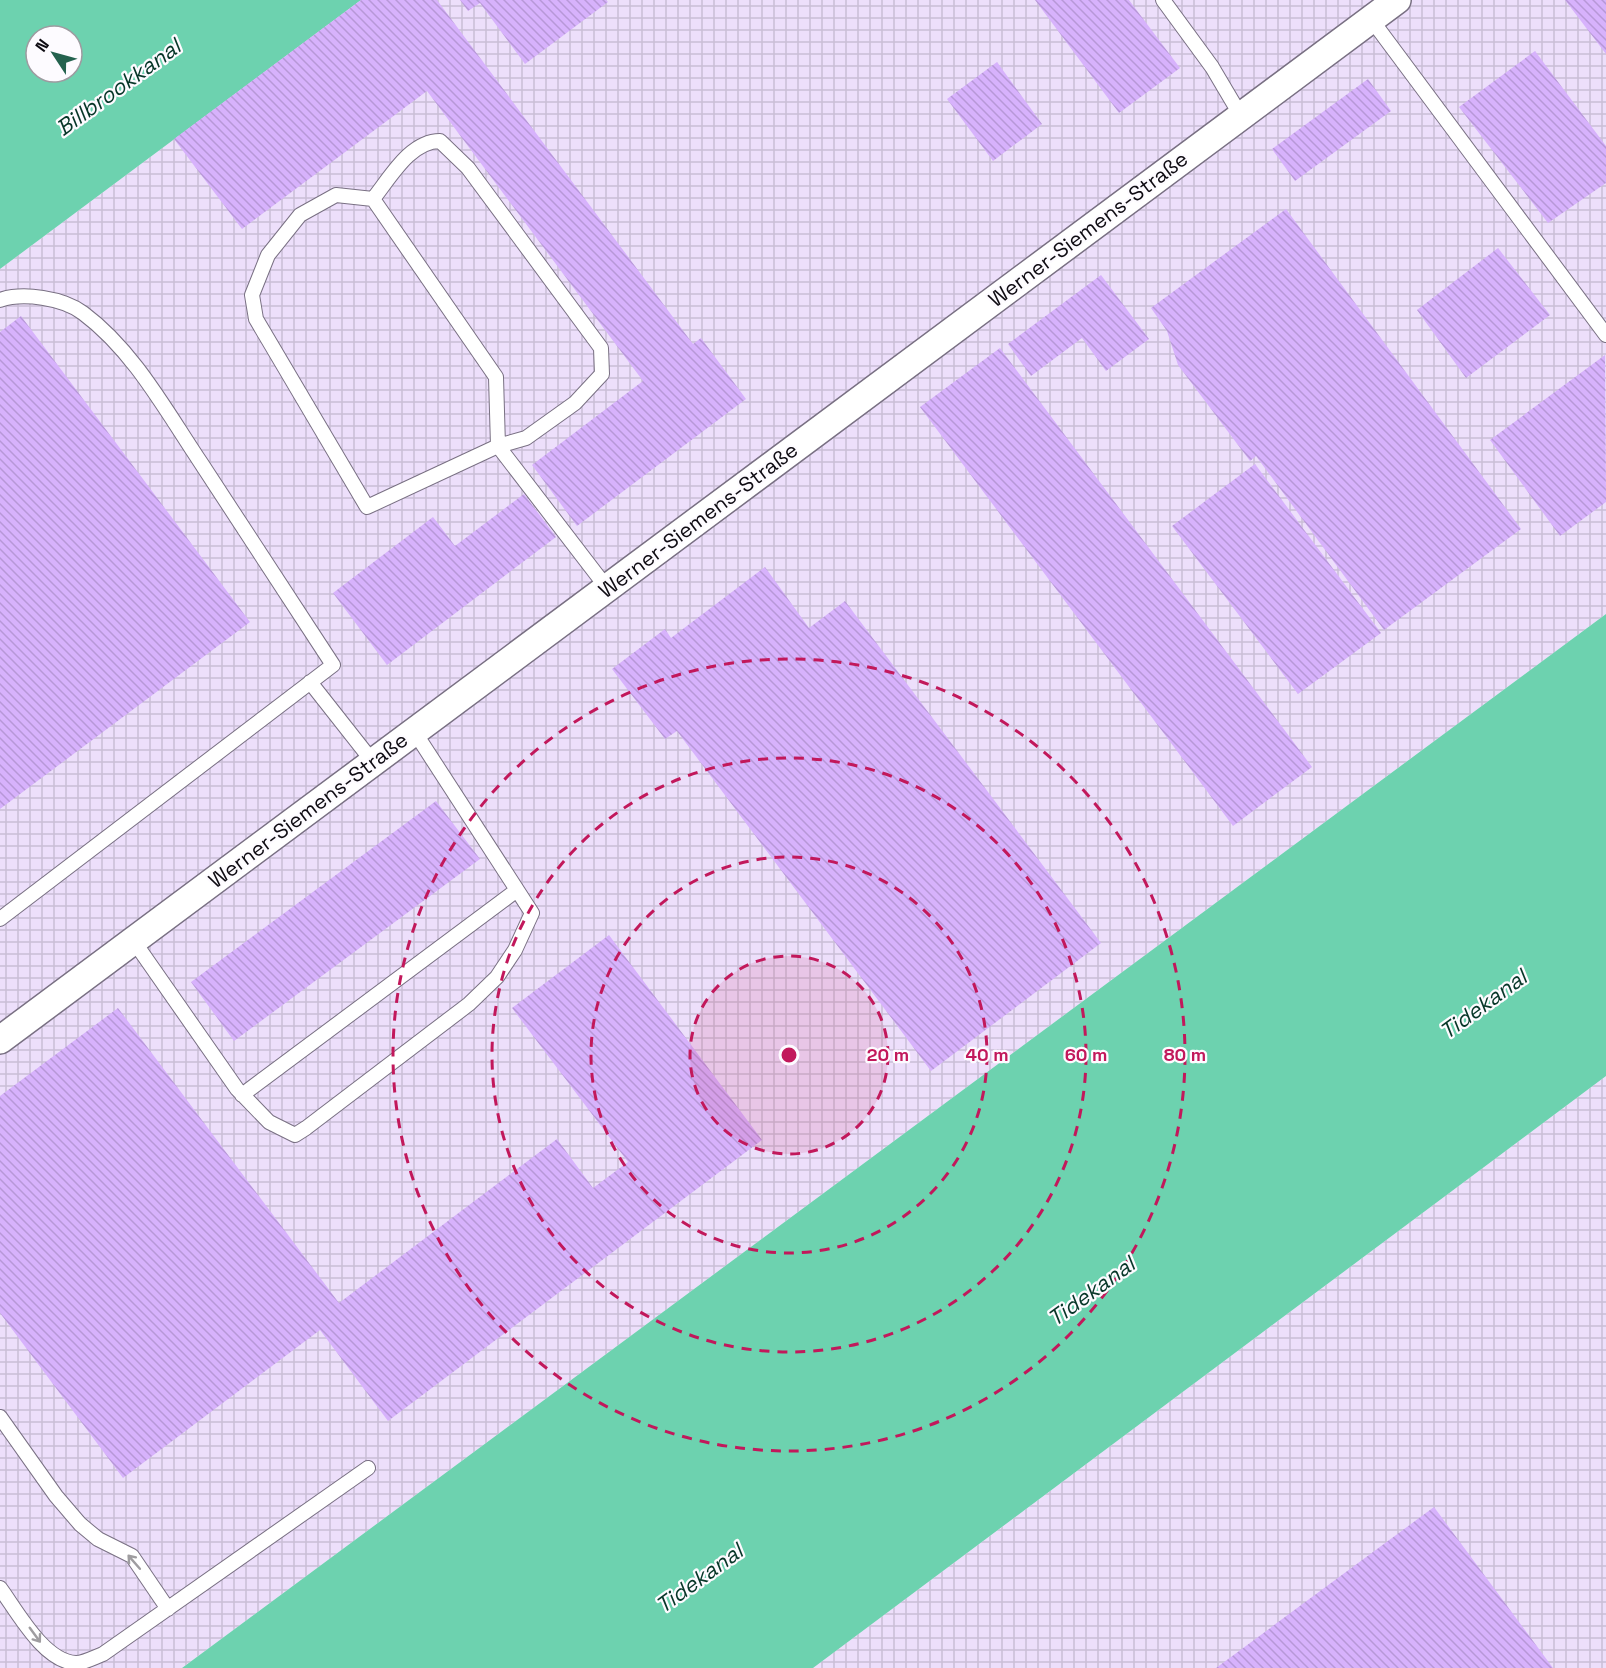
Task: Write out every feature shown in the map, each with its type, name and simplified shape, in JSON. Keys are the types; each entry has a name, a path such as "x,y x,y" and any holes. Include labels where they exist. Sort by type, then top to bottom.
{"street":[{"name":"Werner-Siemens-Straße","path":"0,1040 1397,0"}],"lane":[{"path":"1163,0 1212,67 1241,116"},
{"path":"1371,19 1606,335"},
{"path":"373,199 405,159 427,141 440,141 468,168 601,348 602,374 575,403 526,438 498,446 367,507 256,319 252,295 268,255 300,215 336,195 373,199 496,377 498,446 607,588"},
{"path":"0,300 13,295 52,300 81,312 113,340 151,387 333,665 0,919"},
{"path":"310,682 374,762"},
{"path":"134,940 242,1095 269,1122 295,1135 315,1121 469,1004 497,977 515,950 532,913 414,731"},
{"path":"242,1095 517,890"},
{"path":"0,1417 56,1496 80,1524 98,1539 132,1556 168,1609"},
{"path":"0,1588 44,1648 60,1659 77,1663 103,1654 368,1468"}],"shaded area":[{"path":"361,0 1606,0 1606,614 182,1668 0,1668 0,269"},
{"path":"1606,1076 1606,1668 813,1668"}],"water":[{"name":"Billbrookkanal","path":"0,0 361,0 0,269"},
{"name":"Tidekanal","path":"1606,614 1606,1076 813,1668 182,1668"}],"building":[{"path":"361,0 437,0 693,344 701,338 746,399 577,526 532,465 643,381 427,91 242,229 174,139"},
{"path":"460,0 606,0 608,2 525,64 480,3 468,11"},
{"path":"1035,0 1129,0 1180,68 1119,113"},
{"path":"1565,0 1606,0 1606,54"},
{"path":"1535,51 1606,146 1606,183 1548,223 1459,107"},
{"path":"997,62 1042,124 993,161 947,99"},
{"path":"1368,79 1391,111 1295,181 1272,149"},
{"path":"1286,209 1521,529 1384,630 1256,456 1250,461 1178,365 1167,331 1151,308"},
{"path":"1498,248 1550,315 1466,378 1417,310"},
{"path":"1101,275 1149,339 1106,371 1082,338 1031,376 1008,344"},
{"path":"21,316 250,622 0,809 0,332"},
{"path":"1000,348 1312,767 1233,826 920,407"},
{"path":"1605,355 1606,502 1560,536 1490,440"},
{"path":"1255,464 1381,633 1298,694 1172,526"},
{"path":"524,494 556,537 387,665 333,593 433,517 455,546"},
{"path":"765,567 809,628 845,601 1101,943 931,1071 677,731 665,739 612,669 665,629 671,638"},
{"path":"436,801 480,859 234,1041 191,982"},
{"path":"609,935 762,1140 388,1421 320,1330 123,1478 0,1313 0,1096 118,1008 339,1303 557,1139 593,1188 628,1162 512,1008"},
{"path":"1434,1507 1553,1668 1216,1668"}]}
